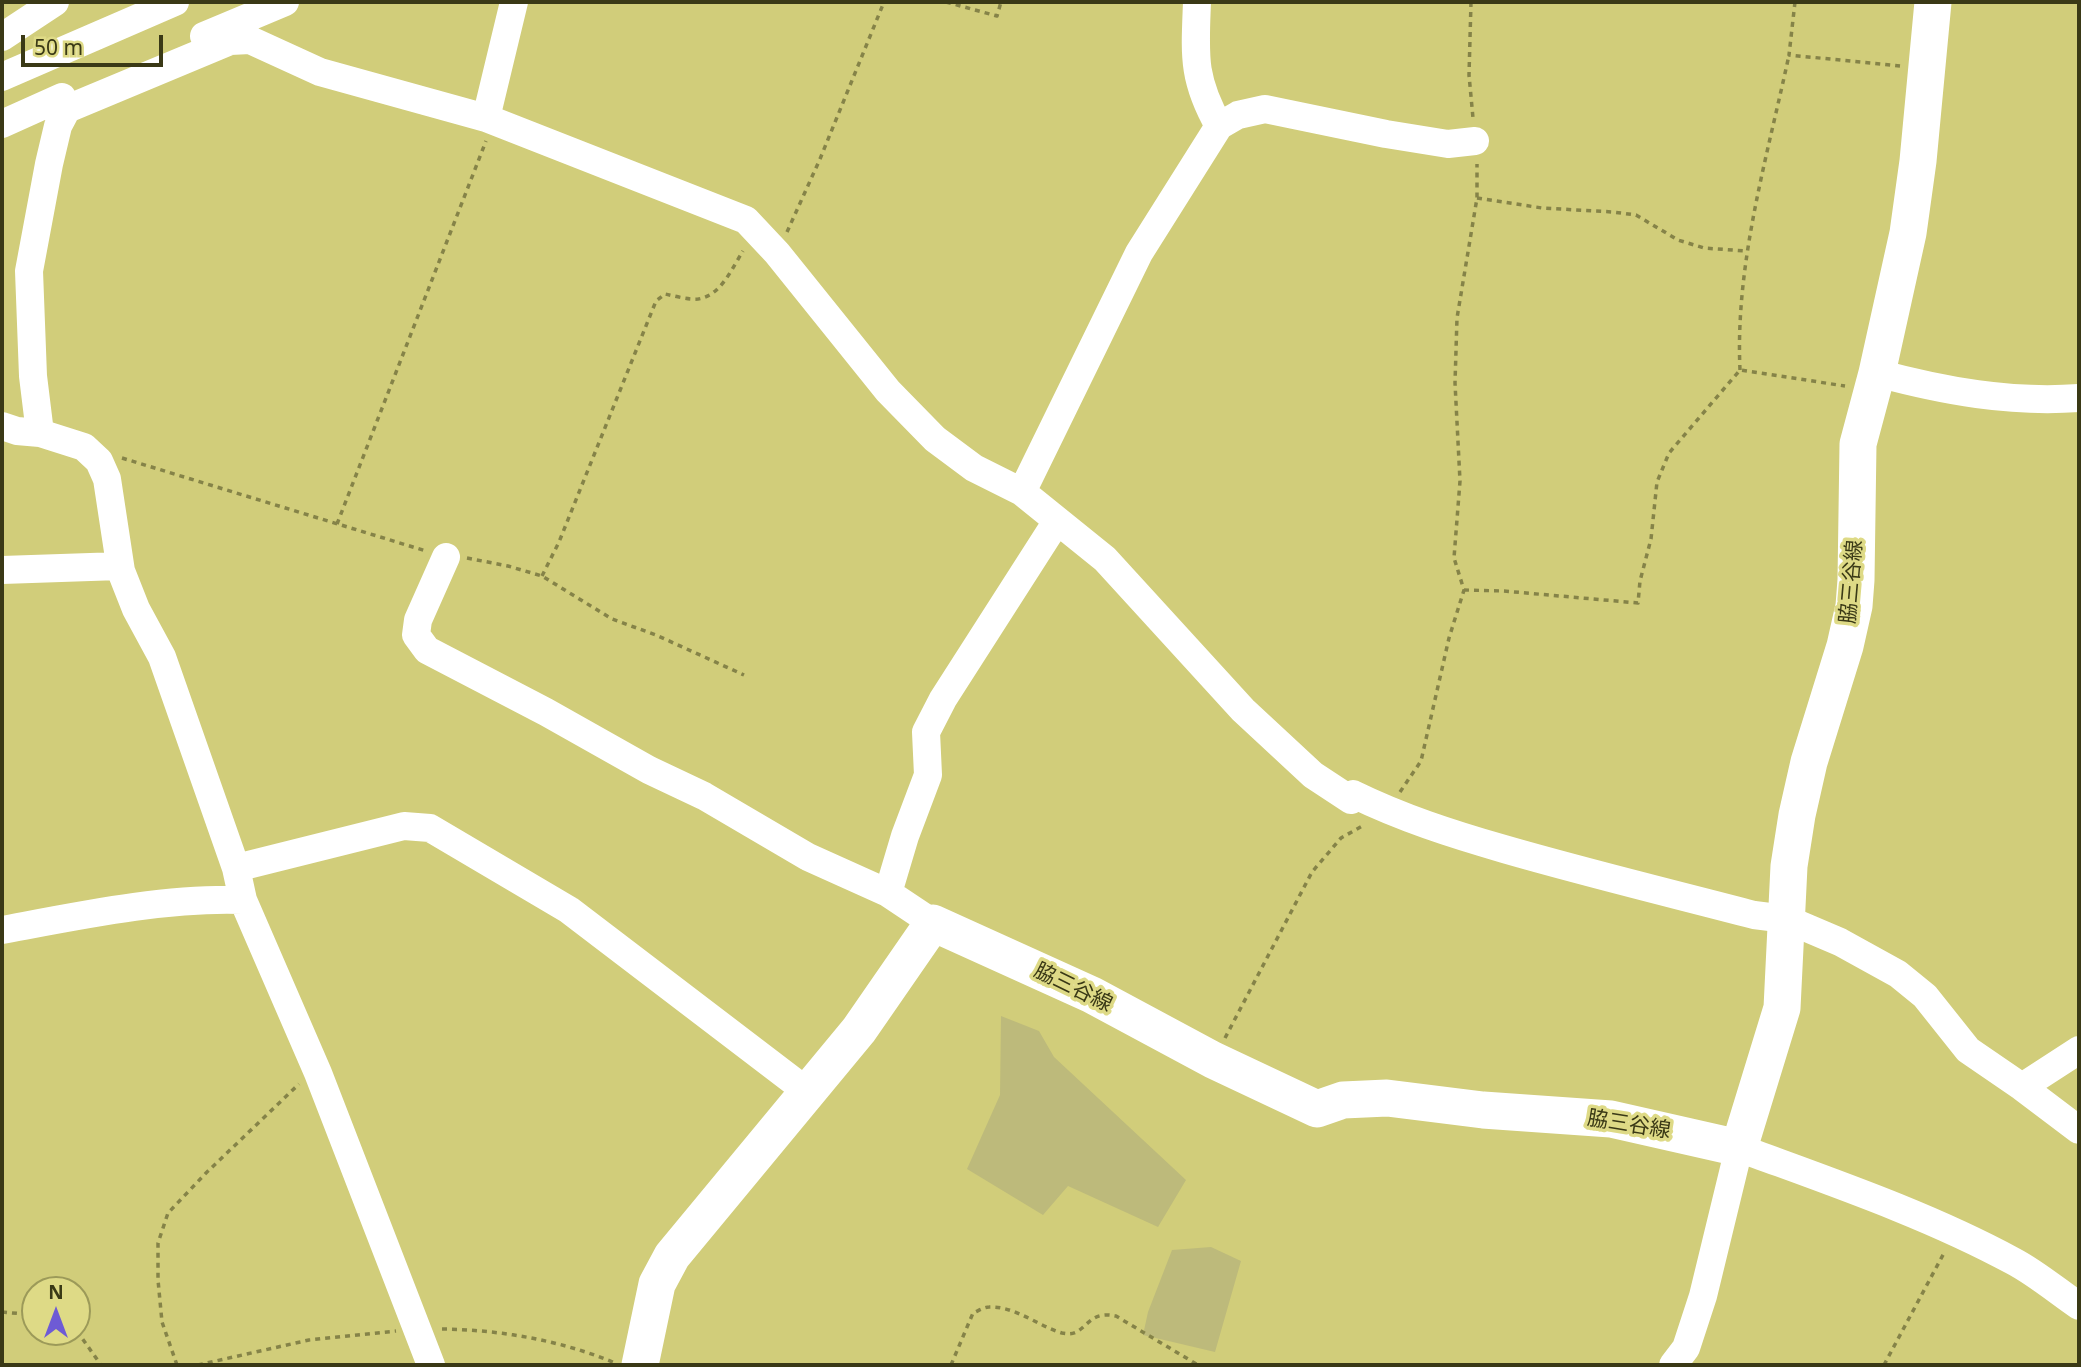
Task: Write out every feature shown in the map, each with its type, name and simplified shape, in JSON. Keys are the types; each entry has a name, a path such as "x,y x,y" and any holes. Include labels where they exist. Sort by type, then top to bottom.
{"main road":[{"name":"脇三谷線","path":"933,923 1092,995 1213,1060 1317,1109 1343,1100 1387,1098 1483,1110 1611,1119 1739,1148 1782,1008 1789,866 1797,815 1809,762 1845,646 1854,606 1858,444 1908,233 1933,2"},
{"path":"640,1365 657,1284 672,1256 859,1030 933,923"}],"street":[{"path":"2,37 55,2"},
{"path":"2,76 175,2"},
{"path":"64,103 285,2"},
{"path":"490,120 514,2"},
{"path":"1197,2 1195,60 1204,100 1219,126"},
{"path":"2,124 230,41 250,40 320,72 490,120 746,220 768,243 887,391 935,439 974,468 1022,492 1105,559 1243,710 1314,775 1351,800 1353,794 1387,811 1436,829 1562,866 1754,915 1786,919 1840,942 1898,974 1925,996 1968,1050 2079,1130"},
{"path":"40,433 33,376 29,271 49,164 64,103"},
{"path":"1022,492 1139,253 1219,126 1238,115 1265,109 1448,144 1475,141"},
{"path":"1874,383 2019,400 2079,398"},
{"path":"2,426 40,433 84,447 99,461 107,479 120,566 136,610 162,657 236,868 243,900 316,1068 431,1365"},
{"path":"888,893 905,836 928,775 926,732 943,699 1057,521"},
{"path":"446,557 418,620 416,635 427,650 649,770 704,796 808,857 888,893 933,923"},
{"path":"2,570 120,566"},
{"path":"236,868 404,826 429,828 569,911 809,1093"},
{"path":"2,930 165,903 211,899 243,900"},
{"path":"2022,1087 2079,1050"},
{"path":"1672,1365 1686,1348 1703,1296 1739,1148 1842,1185 1955,1233 2015,1262 2079,1306"}],"path":[{"path":"542,576 559,542 656,301 665,295 698,299 711,295 721,286 748,243 768,243 820,159 884,2"},
{"path":"946,2 997,16 1001,2"},
{"path":"1213,1060 1312,872 1340,838 1387,811 1421,761 1449,638 1464,590 1454,558 1460,481 1455,357 1457,318 1477,198 1478,159 1469,75 1471,2"},
{"path":"1464,590 1638,603 1640,581 1651,539 1657,482 1669,453 1741,370 1739,344 1747,251 1789,55 1795,2"},
{"path":"1789,55 1927,69"},
{"path":"337,524 490,120"},
{"path":"1477,198 1542,208 1636,215 1678,240 1704,248 1747,251"},
{"path":"1741,370 1874,383"},
{"path":"177,1365 162,1321 158,1280 158,1243 168,1213 316,1068"},
{"path":"1884,1365 1955,1233"},
{"path":"951,1365 973,1313 987,1307 1010,1311 1065,1334 1082,1330 1093,1317 1104,1313 1116,1316 1198,1365"},
{"path":"2,1312 21,1314"},
{"path":"88,1346 101,1365"}],"shaded area":[{"path":"1001,1016 1039,1031 1054,1057 1186,1180 1158,1227 1068,1186 1043,1215 967,1169 1000,1095"},
{"path":"1211,1247 1241,1261 1215,1352 1143,1335 1148,1312 1172,1250"}]}
